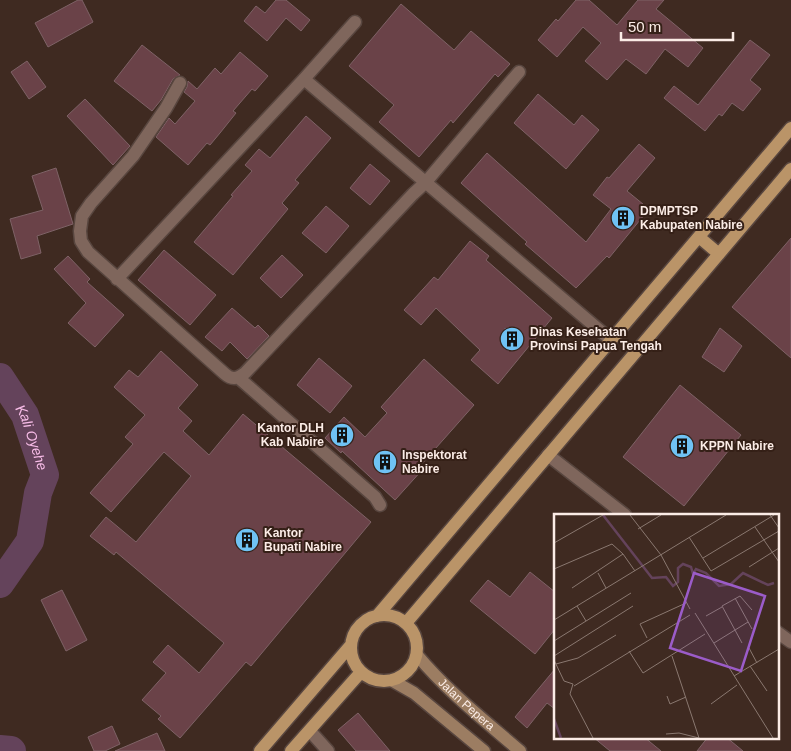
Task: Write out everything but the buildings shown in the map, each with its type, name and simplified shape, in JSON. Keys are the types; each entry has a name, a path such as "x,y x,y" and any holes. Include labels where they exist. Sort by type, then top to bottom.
{"main road":[{"path":"378,616 791,128"},
{"path":"406,623 791,169"},
{"path":"698,237 719,254"},
{"path":"389,615 406,623 413,632 417,643 417,655 412,666 405,674 393,680 381,681 370,678 361,672 352,656 351,645 358,627 367,620 378,616 389,615"},
{"path":"260,751 351,645"},
{"name":"Jalan Pepera","path":"417,655 450,690 520,751"},
{"path":"291,751 361,672"},
{"name":"Jalan Pepera","path":"393,680 414,693 484,751"}],"street":[{"path":"117,279 355,22"},
{"path":"239,378 426,182 519,72"},
{"path":"304,79 611,340"},
{"path":"180,83 166,108 133,156 91,203 82,216 81,241 88,252 117,279 224,374 230,378 239,378 375,497 380,505"},
{"path":"548,455 624,514"},
{"path":"778,633 791,642"},
{"path":"310,731 328,751"}],"waterway":[{"name":"Kali Oyehe","path":"0,377 25,415 45,475 38,493 30,541 0,584"},
{"name":"Kali Oyehe","path":"0,749 12,751"}],"place":[{"name":"DPMPTSP Kabupaten Nabire","path":"623,218"},
{"name":"Dinas Kesehatan Provinsi Papua Tengah","path":"512,339"},
{"name":"Kantor DLH Kab Nabire","path":"342,435"},
{"name":"KPPN Nabire","path":"682,446"},
{"name":"Inspektorat Nabire","path":"385,462"},
{"name":"Kantor Bupati Nabire","path":"247,540"}]}
